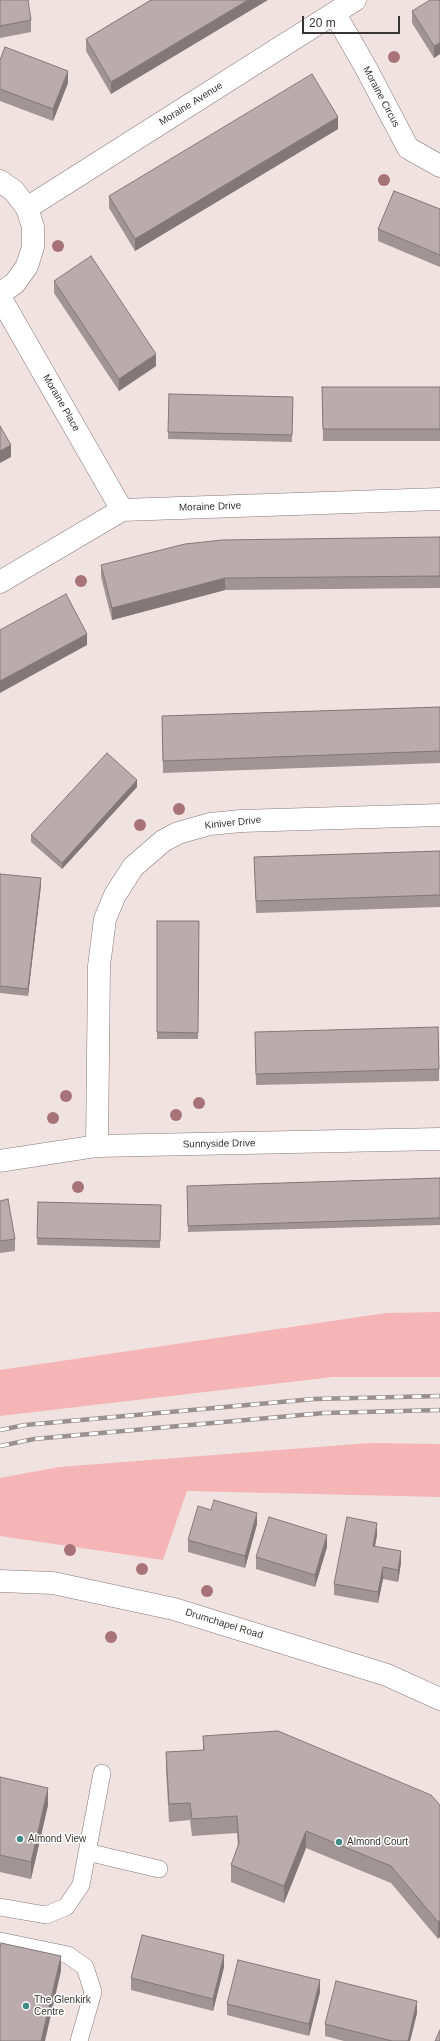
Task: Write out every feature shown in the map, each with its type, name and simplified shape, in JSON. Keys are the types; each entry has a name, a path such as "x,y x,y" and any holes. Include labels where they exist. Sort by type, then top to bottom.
{"street":[{"name":"Moraine Avenue","path":"27,208 355,0"},
{"name":"Moraine Circus","path":"335,14 366,68 408,148 440,166"},
{"path":"0,181 14,191 27,208 33,227 33,247 27,266 15,282 0,295"},
{"name":"Moraine Place","path":"0,295 122,510"},
{"name":"Moraine Drive","path":"0,582 122,510 440,498"},
{"name":"Kiniver Drive","path":"97,1146 99,966 105,919 115,895 133,867 163,841 178,833 210,824 241,821 440,815"},
{"name":"Sunnyside Drive","path":"0,1161 97,1146 440,1139"},
{"name":"Drumchapel Road","path":"0,1581 53,1583 174,1609 387,1675 440,1699"}],"lane":[{"path":"0,1907 46,1915 66,1906 81,1885 102,1774"},
{"path":"87,1852 159,1869"},
{"path":"0,1941 68,1955 85,1967 93,1992 79,2041"}],"shaded area":[{"path":"440,1312 440,1377 333,1377 0,1416 0,1370 386,1313"},
{"path":"369,1443 440,1444 440,1497 187,1491 163,1560 0,1536 0,1478 59,1467"}],"building":[{"path":"0,0 28,0 31,20 0,26"},
{"path":"151,0 248,0 111,82 86,39"},
{"path":"430,0 440,0 440,43 434,46 412,11"},
{"path":"5,47 68,71 53,109 0,89 0,60"},
{"path":"312,74 338,117 135,239 109,196"},
{"path":"394,191 440,209 440,255 378,229"},
{"path":"91,256 156,354 119,379 54,281"},
{"path":"322,387 440,387 440,429 323,429"},
{"path":"169,394 293,397 292,435 168,432"},
{"path":"0,426 11,445 0,451"},
{"path":"440,537 440,576 225,578 112,608 101,565 185,544 222,540"},
{"path":"66,594 87,634 0,681 0,630"},
{"path":"440,707 440,751 163,761 162,716"},
{"path":"107,753 137,780 62,863 31,835"},
{"path":"440,851 440,895 256,901 254,857"},
{"path":"0,874 41,878 28,989 0,986"},
{"path":"157,921 199,921 198,1033 157,1032"},
{"path":"438,1027 439,1069 256,1074 255,1032"},
{"path":"440,1178 440,1218 188,1226 187,1186"},
{"path":"8,1199 15,1239 0,1241 0,1201"},
{"path":"38,1202 161,1205 160,1241 37,1238"},
{"path":"214,1500 257,1513 245,1556 188,1540 198,1506 211,1510"},
{"path":"269,1517 327,1535 315,1575 256,1557"},
{"path":"347,1517 377,1523 373,1546 401,1551 398,1570 383,1567 378,1592 334,1584"},
{"name":"Almond Court","path":"278,1731 431,1795 440,1805 440,1920 438,1922 391,1866 306,1831 284,1886 231,1865 239,1843 237,1816 192,1819 190,1803 169,1804 166,1752 204,1750 203,1736"},
{"name":"Almond View","path":"0,1777 48,1788 31,1862 0,1855"},
{"path":"142,1935 224,1955 213,1999 131,1978"},
{"name":"The Glenkirk Centre","path":"1,1943 61,1956 41,2041 0,2041"},
{"path":"238,1960 320,1980 309,2024 227,2004"},
{"path":"336,1981 417,2001 408,2041 392,2041 325,2024"},
{"path":"440,2030 440,2041 435,2041"}],"railway":[{"path":"0,1430 25,1425 314,1399 440,1396"},
{"path":"0,1446 34,1439 324,1413 440,1410"}],"place":[{"name":"Almond View","path":"20,1839"},
{"name":"Almond Court","path":"339,1842"},
{"name":"The Glenkirk Centre","path":"26,2006"}]}
